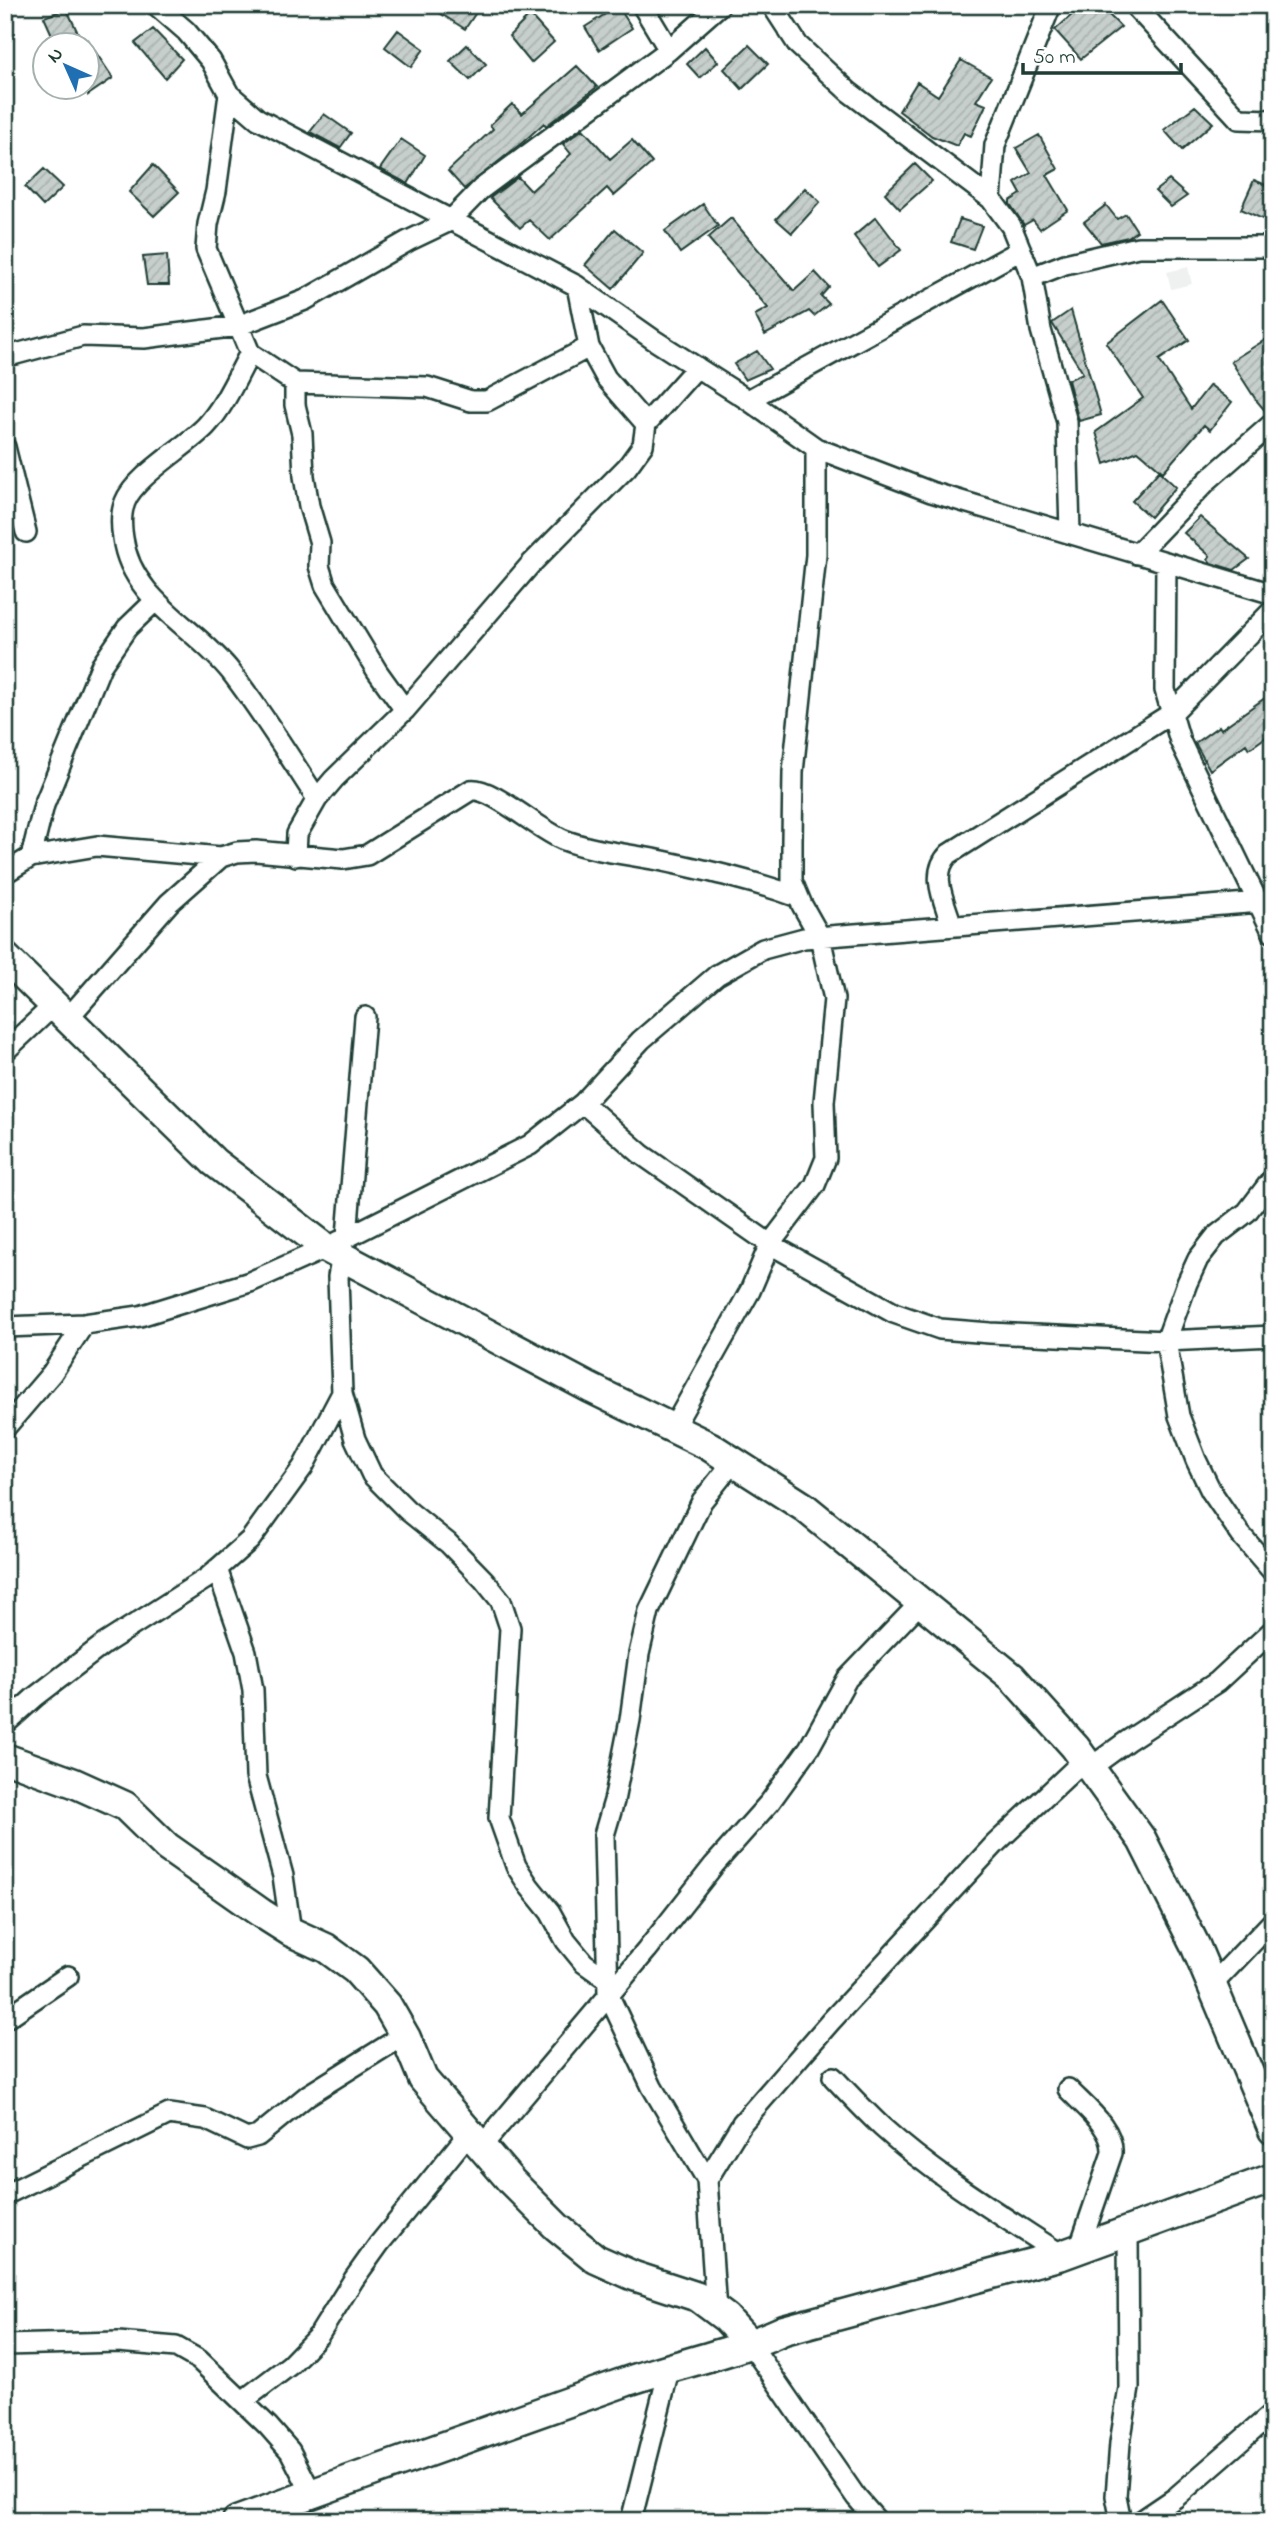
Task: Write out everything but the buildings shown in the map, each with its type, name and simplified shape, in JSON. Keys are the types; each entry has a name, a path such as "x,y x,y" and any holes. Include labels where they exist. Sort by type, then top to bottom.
{"street":[{"path":"156,5 186,31 211,61 229,94 258,119 577,286 816,448 931,492 1273,594"},
{"path":"642,5 668,50"},
{"path":"5,357 83,336 145,338 238,326 305,299 408,241 450,221 481,189 668,50 720,5"},
{"path":"772,5 798,45 849,92 991,199 1011,226 1032,277 1041,330 1067,422 1070,533"},
{"path":"991,199 995,145 1051,5"},
{"path":"1133,5 1240,119 1273,120"},
{"path":"229,94 206,249 250,353 295,383 427,387 471,401 487,401 589,347"},
{"path":"1032,277 1065,264 1138,247 1273,247"},
{"path":"748,400 1021,250"},
{"path":"577,286 589,347 606,378 646,424"},
{"path":"250,353 208,424 184,447 144,478 126,500 120,523 123,544 132,571 156,601 228,668 262,713 317,800"},
{"path":"296,856 297,834 317,800 334,779 405,710 530,565 627,467 643,445 646,424 697,368"},
{"path":"295,383 295,405 302,434 304,476 320,544 319,566 325,585 377,671 405,710"},
{"path":"1137,554 1209,479 1273,423"},
{"path":"5,447 26,532"},
{"path":"672,1430 750,1291 771,1244 815,1185 826,1158 824,1102 834,999 820,937 792,881 793,772 816,555 816,448"},
{"path":"1166,562 1165,690 1180,741 1265,902 1273,933"},
{"path":"31,857 44,805 101,666 127,628 156,601"},
{"path":"952,926 937,877 942,861 1172,713 1273,611"},
{"path":"5,873 31,857 97,846 221,857 247,852 343,859 367,855 471,790 480,789 529,822 562,840 602,851 756,882 798,897"},
{"path":"5,1051 60,1012 169,903 221,857"},
{"path":"5,1326 85,1324 140,1316 250,1282 339,1246 530,1145 583,1103 641,1040 718,975 763,949 804,938 1265,902"},
{"path":"5,957 214,1162 339,1246 672,1430 709,1446 804,1507 1012,1677 1087,1764 1142,1840 1195,1945 1273,2130"},
{"path":"365,1017 339,1246 342,1393 355,1439 372,1475 407,1510 448,1543 501,1601 510,1628 499,1818 516,1866 528,1886 550,1912 566,1941 608,1987 652,2087 707,2180 716,2311"},
{"path":"583,1103 641,1154 771,1244 894,1313 940,1329 1166,1341 1273,1336"},
{"path":"1273,1178 1247,1212 1216,1236 1198,1259 1186,1283 1166,1341 1179,1416 1196,1460 1211,1491 1241,1535 1273,1572"},
{"path":"5,1428 52,1373 85,1324"},
{"path":"5,1724 104,1644 207,1578 250,1540 303,1467 342,1393"},
{"path":"608,1987 604,1835 614,1801 649,1611 702,1501 733,1462"},
{"path":"217,1569 246,1652 253,1690 256,1776 283,1875 291,1933"},
{"path":"244,2400 290,2365 319,2335 379,2244 475,2140 770,1802 809,1748 847,1679 920,1603"},
{"path":"707,2180 742,2123 831,2021 995,1844 1087,1764 1217,1682 1273,1630"},
{"path":"5,1758 74,1783 125,1806 167,1847 291,1933 326,1948 356,1970 387,2005 424,2079 475,2140 557,2227 596,2259 634,2276 698,2297 716,2311 751,2345 856,2497 877,2521"},
{"path":"1212,1985 1273,1920"},
{"path":"5,2019 68,1976"},
{"path":"5,2195 169,2114 205,2119 247,2139 258,2136 308,2095 404,2035"},
{"path":"833,2077 883,2127 958,2186 1070,2252"},
{"path":"1068,2090 1103,2127 1113,2144 1112,2153 1070,2252"},
{"path":"237,2521 311,2492 452,2445 670,2366 751,2345 784,2330 1070,2252 1273,2178"},
{"path":"1121,2521 1116,2496 1120,2443 1129,2388 1128,2232"},
{"path":"5,2345 118,2342 176,2347 199,2360 244,2400 290,2451 311,2492"},
{"path":"631,2521 670,2366"},
{"path":"1141,2521 1175,2498 1273,2413"}],"shaded area":[{"path":"1188,267 1192,284 1171,289 1167,272"}]}
